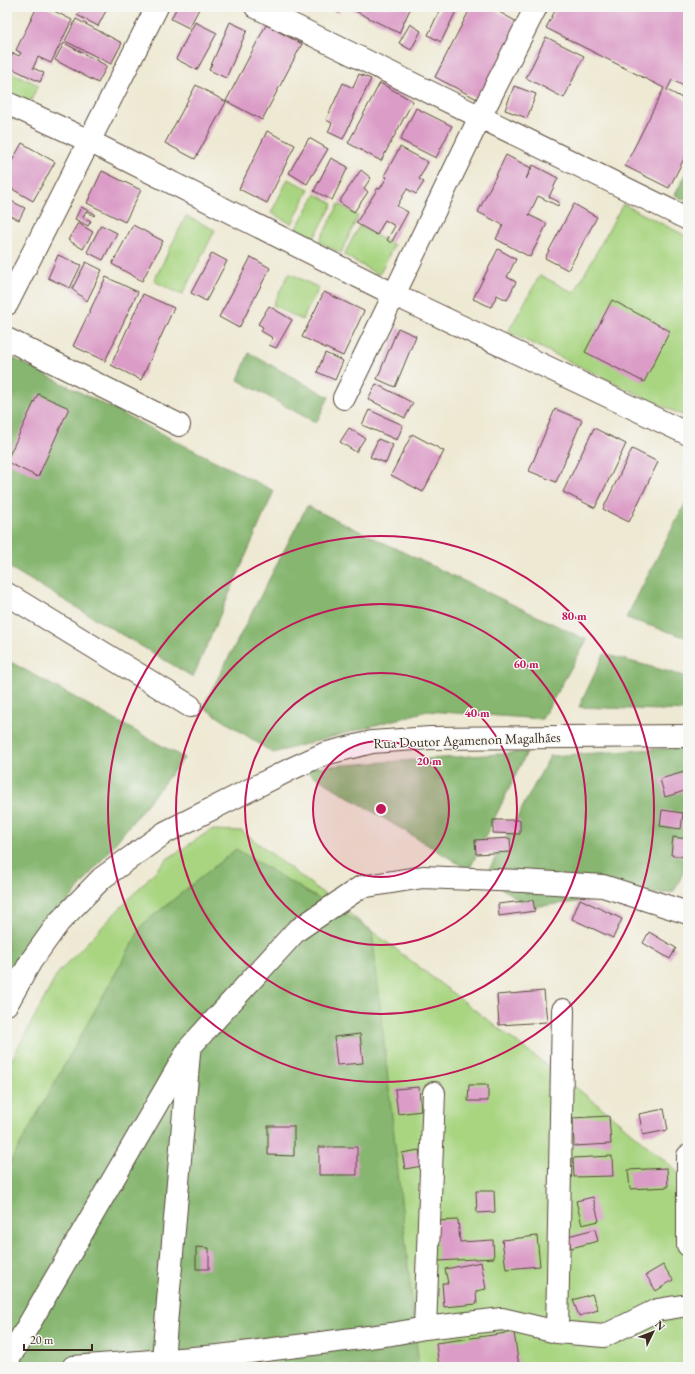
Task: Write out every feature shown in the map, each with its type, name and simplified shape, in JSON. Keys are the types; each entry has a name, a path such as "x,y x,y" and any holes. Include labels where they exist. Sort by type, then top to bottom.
{"street":[{"path":"7,304 157,7"},
{"path":"256,7 688,219"},
{"path":"344,398 480,117 536,7"},
{"path":"7,103 88,141 395,295 688,434"},
{"path":"7,339 179,425"},
{"path":"7,594 190,706"},
{"name":"Rua Doutor Agamenon Magalhães","path":"7,1004 31,961 59,922 102,878 166,832 324,754 372,742 430,738 688,736"},
{"path":"7,1362 190,1047 296,930 361,887 423,877 603,886 688,913"},
{"path":"557,1332 563,1010"},
{"path":"163,1360 190,1047"},
{"path":"425,1328 434,1093"},
{"path":"688,1156 688,1245"},
{"path":"73,1367 219,1356 502,1319 557,1332 604,1336 657,1310 688,1305"}],"green space":[{"path":"7,70 38,85 29,105 7,93"},
{"path":"688,169 688,202 675,195"},
{"path":"288,179 309,189 292,224 271,213"},
{"path":"316,194 333,204 314,238 296,228"},
{"path":"339,204 358,216 341,253 319,242"},
{"path":"623,204 688,237 688,418 508,332 540,275 574,293"},
{"path":"186,216 215,230 182,295 154,281"},
{"path":"359,226 394,245 379,275 344,255"},
{"path":"289,273 319,288 302,320 273,305"},
{"path":"249,353 329,397 316,423 238,380"},
{"path":"7,355 274,491 193,677 7,566"},
{"path":"688,498 688,638 626,618"},
{"path":"307,506 587,640 542,719 427,711 273,753 203,707"},
{"path":"604,654 688,677 688,711 579,707"},
{"path":"7,660 184,758 7,977"},
{"path":"688,747 688,862 674,892 529,907 485,877 550,756"},
{"path":"527,752 469,870 301,768"},
{"path":"211,830 242,831 601,1107 688,1180 688,1367 7,1367 7,1068 58,973 167,859"},
{"path":"236,849 372,931 419,1367 7,1367 7,1168 143,924"}],"building":[{"path":"37,7 46,7 72,20 51,63 38,57 33,68 44,73 40,82 7,66 13,53 19,56 21,53 16,50"},
{"path":"82,7 108,7 98,26 77,15"},
{"path":"177,7 200,7 189,28 171,19"},
{"path":"327,7 342,7 339,13"},
{"path":"349,7 411,7 399,33"},
{"path":"441,7 458,7 441,42 428,35"},
{"path":"471,7 490,7 519,23 479,100 435,77"},
{"path":"557,7 688,7 688,88 672,80 667,90 688,101 688,151 669,188 625,166 664,88 546,28"},
{"path":"76,19 122,43 111,64 65,41"},
{"path":"195,22 217,33 197,70 176,59"},
{"path":"230,22 247,30 226,78 209,70"},
{"path":"410,24 421,31 411,50 399,43"},
{"path":"266,25 302,44 262,120 226,101"},
{"path":"546,37 584,56 564,98 526,78"},
{"path":"64,43 107,66 98,83 55,60"},
{"path":"359,74 371,79 343,139 328,132 332,123 326,120 343,83 353,88"},
{"path":"380,83 413,101 381,161 348,143"},
{"path":"196,85 226,102 195,159 165,143"},
{"path":"514,86 536,94 527,118 505,110"},
{"path":"416,108 452,126 436,158 400,140"},
{"path":"267,131 295,145 267,203 239,189"},
{"path":"309,138 328,149 307,184 289,173"},
{"path":"22,143 55,162 33,201 7,186 7,170"},
{"path":"400,147 428,162 419,179 424,182 416,194 407,189 397,206 408,212 391,243 387,240 395,226 385,220 377,235 356,223 378,188 380,189 387,177 384,176"},
{"path":"506,155 531,168 526,179 533,165 558,178 549,197 559,202 558,206 538,196 529,215 547,224 530,257 496,239 503,225 478,212"},
{"path":"331,158 348,167 332,200 314,191"},
{"path":"361,170 371,178 364,188 368,192 354,212 339,202"},
{"path":"102,171 141,190 125,222 87,203"},
{"path":"7,199 25,208 19,220 7,214"},
{"path":"574,204 597,217 568,270 545,258"},
{"path":"81,207 95,214 94,216 86,211 83,217 91,221 88,226 75,219"},
{"path":"78,223 93,232 83,249 68,240"},
{"path":"101,225 117,233 103,260 87,252"},
{"path":"133,225 163,241 142,281 112,264"},
{"path":"498,249 516,259 507,277 516,282 507,300 497,295 491,307 473,299"},
{"path":"212,253 227,261 206,301 191,293"},
{"path":"58,255 81,265 70,288 48,278"},
{"path":"251,257 270,268 239,328 219,317"},
{"path":"86,262 102,270 87,301 72,289"},
{"path":"106,277 138,292 105,361 73,346"},
{"path":"324,292 364,311 343,356 302,337"},
{"path":"143,294 174,308 141,380 111,365"},
{"path":"612,300 670,331 644,382 585,352"},
{"path":"269,306 292,320 276,348 269,345 273,338 261,331 263,327 258,324"},
{"path":"398,328 416,336 395,387 377,379"},
{"path":"325,353 343,361 335,380 317,372"},
{"path":"376,384 413,403 405,418 368,399"},
{"path":"38,394 69,408 38,477 7,462 7,460"},
{"path":"555,409 582,420 556,482 529,471"},
{"path":"369,410 403,425 397,440 362,425"},
{"path":"349,428 365,438 356,452 340,442"},
{"path":"594,428 626,444 595,508 563,492"},
{"path":"412,434 444,451 423,492 391,475"},
{"path":"378,439 393,445 386,463 370,457"},
{"path":"632,449 658,462 629,522 603,509"},
{"path":"688,771 688,790 665,797 660,779"},
{"path":"662,810 683,813 681,829 660,826"},
{"path":"493,820 520,820 520,834 493,833"},
{"path":"673,837 688,839 688,857 671,855"},
{"path":"510,838 511,852 476,854 475,840"},
{"path":"580,899 622,919 613,938 572,919"},
{"path":"533,900 535,911 499,916 498,904"},
{"path":"649,932 676,948 670,959 643,943"},
{"path":"544,991 547,1022 499,1025 497,995"},
{"path":"360,1034 363,1063 337,1065 334,1037"},
{"path":"469,1085 488,1085 488,1101 468,1101"},
{"path":"419,1087 421,1111 398,1114 395,1089"},
{"path":"664,1109 668,1130 643,1135 639,1114"},
{"path":"609,1116 611,1144 574,1146 573,1118"},
{"path":"268,1126 294,1126 294,1156 268,1155"},
{"path":"319,1147 357,1147 357,1175 319,1175"},
{"path":"419,1150 422,1166 405,1169 402,1153"},
{"path":"612,1156 613,1176 574,1177 573,1158"},
{"path":"667,1168 668,1187 630,1189 628,1170"},
{"path":"476,1191 494,1191 495,1212 477,1213"},
{"path":"593,1197 599,1221 582,1225 576,1201"},
{"path":"458,1220 460,1242 493,1240 494,1258 438,1261 436,1221"},
{"path":"595,1229 598,1241 571,1248 568,1236"},
{"path":"537,1236 540,1266 506,1269 502,1240"},
{"path":"196,1247 209,1248 209,1269 196,1269"},
{"path":"481,1262 486,1289 476,1291 477,1304 444,1307 442,1283 448,1283 445,1269"},
{"path":"663,1265 673,1280 656,1291 646,1275"},
{"path":"592,1294 598,1310 579,1316 573,1300"},
{"path":"514,1332 519,1367 439,1367 436,1343"}]}
